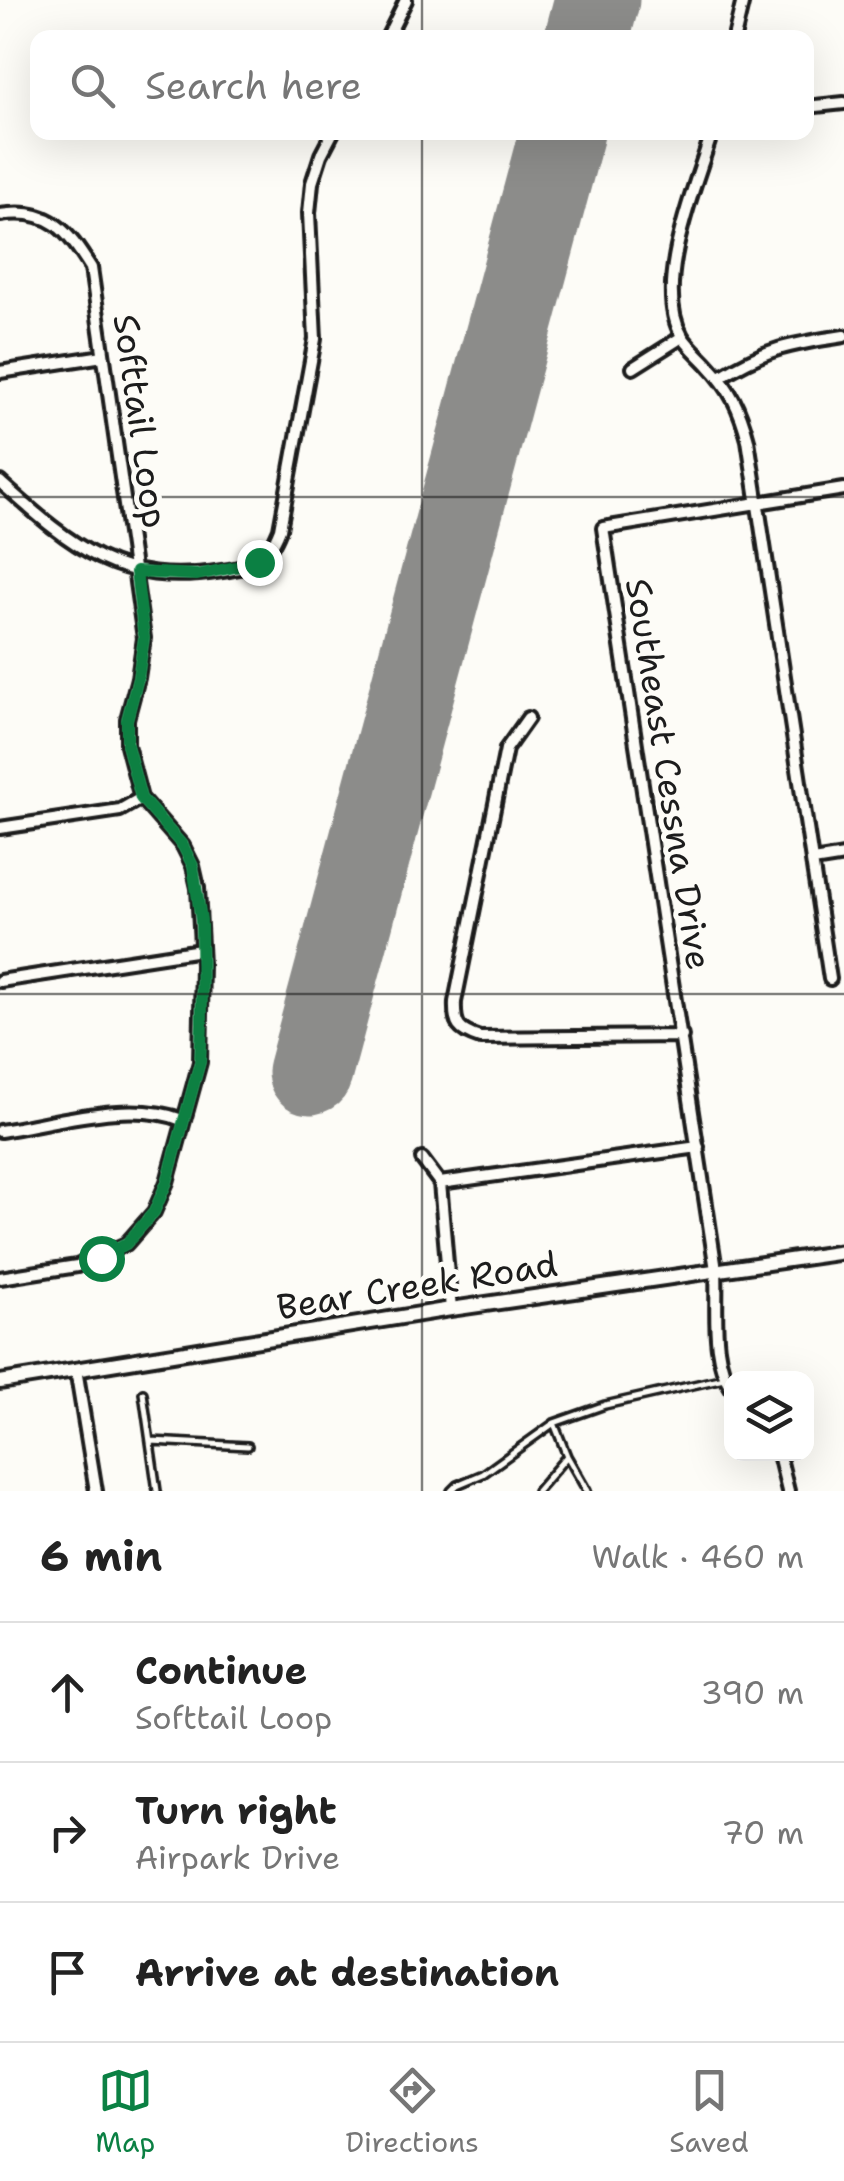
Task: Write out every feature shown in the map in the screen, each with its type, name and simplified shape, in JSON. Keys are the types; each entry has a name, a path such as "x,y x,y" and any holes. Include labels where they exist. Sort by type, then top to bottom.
{"street":[{"path":"391,30 406,0"},
{"path":"736,30 743,0"},
{"path":"814,106 844,103"},
{"path":"0,482 80,549 136,572 197,575 243,568 259,562 272,550 280,529 315,339 309,212 312,183 329,140"},
{"path":"710,140 670,274 670,307 682,337 720,377 739,405 758,503 830,979"},
{"name":"Softtail Loop","path":"0,215 19,212 45,218 68,232 91,268 144,638 127,720 127,745 141,798 183,846 193,866 201,920 200,1062 167,1182 154,1212 126,1244 76,1266 0,1278"},
{"path":"720,377 754,356 788,344 844,336"},
{"path":"633,368 682,337"},
{"path":"0,372 104,356"},
{"name":"Southeast Cessna Drive","path":"724,1378 716,1326 716,1270 603,528 844,489"},
{"path":"528,718 506,749 454,1022 462,1032 480,1038 682,1036"},
{"path":"0,828 120,810 141,798"},
{"path":"813,862 844,856"},
{"path":"0,981 200,950"},
{"path":"0,1132 133,1110 182,1120"},
{"path":"440,1182 698,1147"},
{"path":"422,1159 440,1182 451,1309"},
{"name":"Bear Creek Road","path":"0,1382 451,1309 844,1252"},
{"path":"76,1369 96,1491"},
{"path":"781,1461 788,1491"}],"lane":[{"path":"451,1491 483,1474 554,1423 605,1405 724,1378"},
{"path":"143,1393 157,1491"},
{"path":"554,1423 587,1491"},
{"path":"150,1441 248,1446"},
{"path":"536,1491 567,1456"}],"runway":[{"path":"589,30 597,0"},
{"path":"310,1072 560,140"}],"route":[{"path":"101,1258 126,1244 154,1212 167,1182 200,1062 202,1024 201,920 193,866 183,846 141,798 127,745 127,720 144,638 136,572 197,575 259,562"}]}
